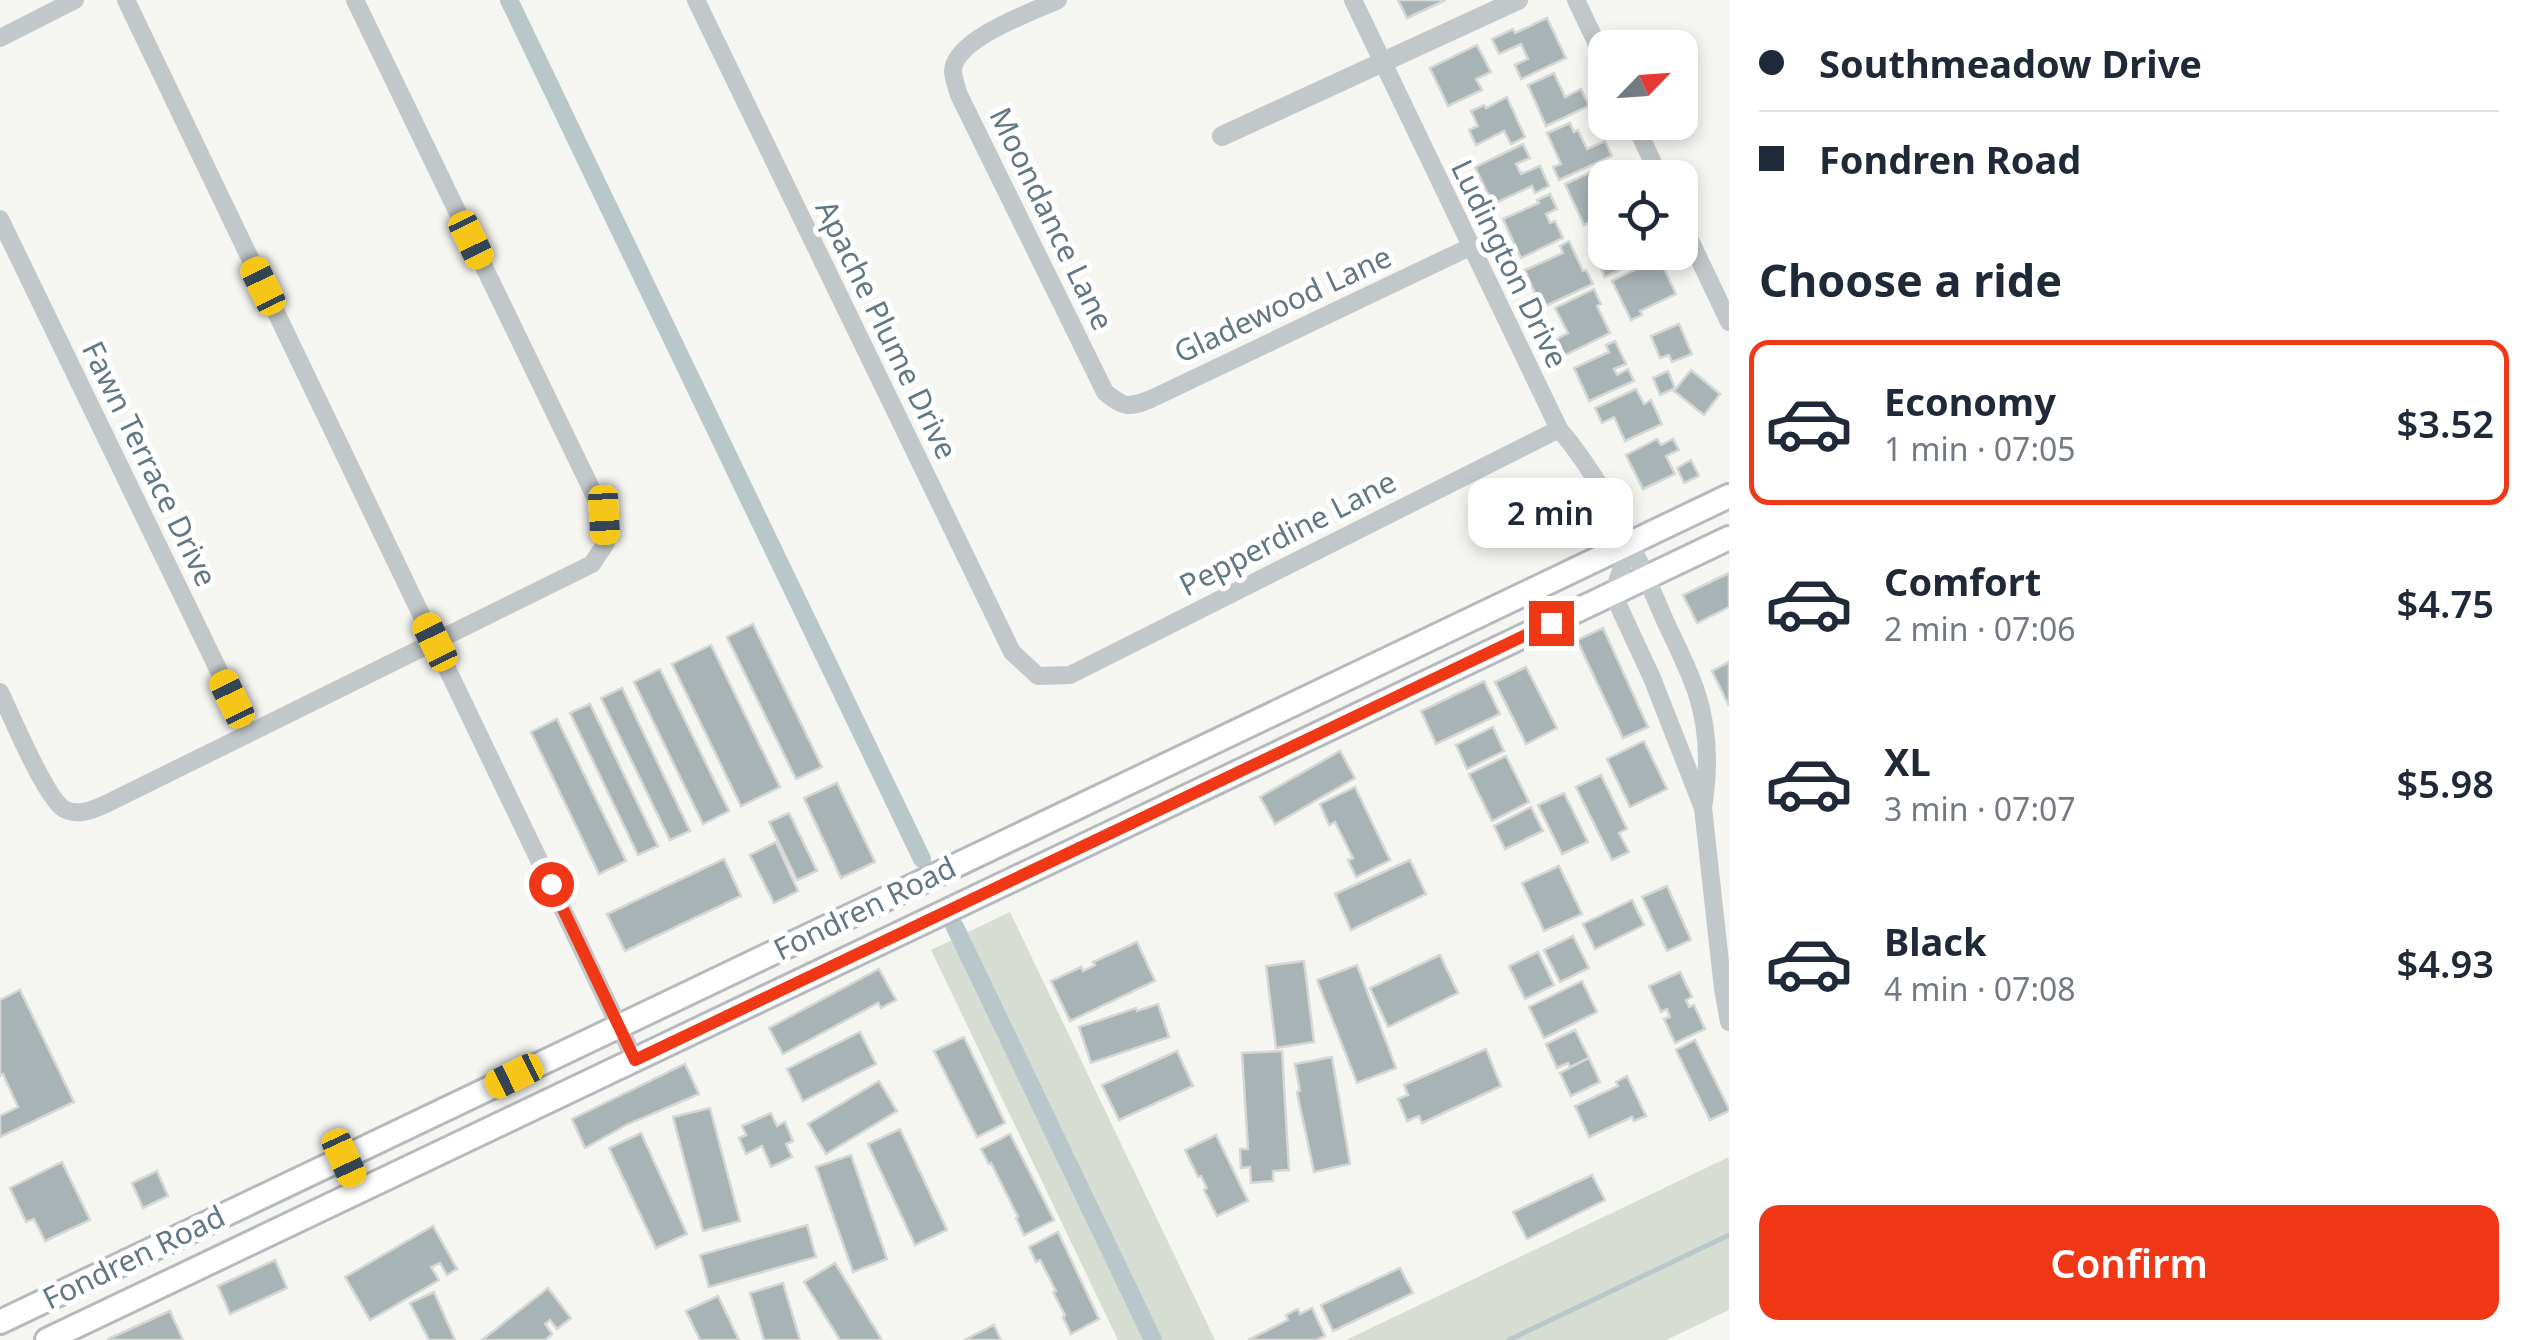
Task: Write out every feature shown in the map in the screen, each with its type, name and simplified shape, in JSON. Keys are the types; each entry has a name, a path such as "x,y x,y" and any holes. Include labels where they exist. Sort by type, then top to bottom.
{"main road":[{"name":"Fondren Road","path":"0,1322 1729,496"},
{"name":"Fondren Road","path":"47,1340 1729,538"},
{"path":"1357,674 1374,708"},
{"path":"1112,790 1128,824"},
{"path":"869,907 886,940"},
{"path":"344,1158 360,1192"},
{"path":"168,1242 186,1275"}],"street":[{"path":"0,38 75,0"},
{"path":"126,0 635,1060"},
{"path":"0,692 47,788 62,808 82,814 592,564 606,543 604,515 355,0"},
{"name":"Apache Plume Drive","path":"696,0 1012,652 1038,676"},
{"name":"Moondance Lane","path":"1058,0 984,35 960,52 953,69 959,95 1105,392 1119,404"},
{"name":"Ludington Drive","path":"1352,0 1559,428 1583,457 1630,543 1697,694 1708,774 1703,808 1729,1022"},
{"path":"1222,136 1518,0"},
{"path":"1576,0 1590,30"},
{"name":"Fawn Terrace Drive","path":"0,218 249,733"},
{"name":"Gladewood Lane","path":"1119,404 1132,406 1151,398 1470,247"},
{"path":"1698,256 1729,322"},
{"name":"Pepperdine Lane","path":"1038,676 1070,675 1559,428"},
{"path":"1612,594 1630,543"},
{"name":"Ludington Drive","path":"1612,594 1652,678 1703,808"}],"shaded area":[{"path":"1010,912 1215,1340 1118,1340 931,950"},
{"path":"1729,1157 1729,1310 1666,1340 1346,1340"}],"building":[{"path":"1398,0 1446,0 1407,18"},
{"path":"1547,18 1566,58 1521,79 1515,65 1528,59 1521,44 1499,54 1492,39"},
{"path":"1477,45 1491,72 1476,79 1482,90 1448,106 1430,68"},
{"path":"1554,73 1565,97 1581,89 1588,106 1546,126 1528,85"},
{"path":"1507,97 1525,137 1511,144 1504,131 1476,145 1469,130 1478,126 1471,111"},
{"path":"1570,123 1587,149 1605,141 1612,156 1588,160 1588,167 1559,180 1553,167 1561,164 1547,133"},
{"path":"1523,144 1530,158 1516,164 1521,174 1540,166 1549,186 1535,193 1532,186 1493,204 1475,167"},
{"path":"1588,173 1588,223 1584,225 1565,184"},
{"path":"1550,194 1557,209 1546,214 1550,223 1555,221 1563,238 1521,258 1503,219"},
{"path":"1569,241 1593,284 1541,308 1525,270 1563,253 1560,246"},
{"path":"1602,270 1620,270 1605,277"},
{"path":"1634,270 1665,270 1676,294 1640,311 1642,315 1631,320 1612,281"},
{"path":"1594,289 1610,333 1565,355 1557,339 1568,333 1555,308"},
{"path":"1679,324 1692,354 1672,362 1669,355 1660,358 1651,336"},
{"path":"1615,341 1626,364 1614,369 1617,375 1628,369 1634,381 1589,401 1574,368 1609,352 1606,345"},
{"path":"1691,370 1720,394 1704,415 1674,391"},
{"path":"1668,371 1675,388 1660,395 1653,378"},
{"path":"1636,389 1644,404 1651,400 1662,424 1625,441 1614,417 1602,423 1595,408"},
{"path":"1657,439 1661,445 1673,439 1679,450 1666,456 1675,474 1643,489 1626,455"},
{"path":"1691,460 1699,476 1684,483 1677,468"},
{"path":"1729,573 1729,607 1697,623 1683,595"},
{"path":"753,624 822,767 796,779 727,637"},
{"path":"1603,628 1648,727 1623,738 1577,640"},
{"path":"711,645 780,787 741,806 672,664"},
{"path":"1729,662 1729,706 1712,671"},
{"path":"1526,667 1557,728 1526,744 1495,682"},
{"path":"660,669 729,811 703,824 634,682"},
{"path":"1484,681 1500,714 1436,744 1421,711"},
{"path":"622,688 690,831 670,840 601,698"},
{"path":"590,704 658,846 638,855 570,713"},
{"path":"557,719 626,861 599,874 531,732"},
{"path":"1493,727 1504,751 1467,769 1456,745"},
{"path":"1644,741 1667,789 1630,807 1607,759"},
{"path":"1340,751 1355,778 1275,824 1260,797"},
{"path":"1506,756 1529,802 1492,821 1469,774"},
{"path":"1601,775 1627,829 1619,833 1629,852 1612,860 1576,787"},
{"path":"837,783 875,862 841,878 804,798"},
{"path":"1355,787 1390,860 1356,877 1348,860 1353,858 1335,822 1329,825 1320,804"},
{"path":"1564,793 1588,842 1562,854 1538,805"},
{"path":"1531,807 1543,831 1505,849 1494,826"},
{"path":"789,813 817,871 797,880 769,822"},
{"path":"776,842 798,891 774,903 750,855"},
{"path":"724,859 741,896 625,951 607,914"},
{"path":"1410,860 1426,894 1351,930 1335,894"},
{"path":"1559,866 1582,914 1544,931 1522,883"},
{"path":"1667,886 1691,940 1667,951 1642,897"},
{"path":"1632,900 1644,925 1595,949 1583,924"},
{"path":"1573,936 1589,968 1560,982 1544,950"},
{"path":"1137,942 1155,981 1070,1021 1051,981 1081,967 1083,971 1095,965 1093,962"},
{"path":"1538,952 1554,985 1525,999 1509,966"},
{"path":"1440,955 1458,993 1388,1027 1370,988"},
{"path":"1304,961 1314,1042 1276,1048 1266,966"},
{"path":"1357,965 1396,1068 1357,1083 1317,980"},
{"path":"879,969 896,1000 881,1008 878,1003 783,1054 769,1028"},
{"path":"1680,972 1692,997 1686,1000 1689,1007 1694,1005 1705,1029 1675,1043 1664,1019 1670,1017 1667,1009 1661,1012 1649,986"},
{"path":"1582,981 1597,1012 1544,1038 1529,1007"},
{"path":"20,990 74,1102 0,1137 0,1116 18,1107 3,1074 0,1076 0,1000"},
{"path":"1158,1004 1169,1037 1091,1063 1079,1027"},
{"path":"1575,1030 1589,1058 1557,1068 1546,1044"},
{"path":"860,1032 876,1064 803,1101 787,1069"},
{"path":"964,1037 1005,1123 977,1137 934,1051"},
{"path":"1695,1040 1729,1109 1710,1120 1676,1050"},
{"path":"1486,1049 1501,1086 1422,1123 1419,1116 1407,1121 1398,1099 1408,1095 1404,1085"},
{"path":"1177,1051 1193,1086 1119,1120 1102,1085"},
{"path":"1282,1051 1289,1170 1273,1171 1273,1181 1251,1183 1250,1167 1241,1168 1240,1149 1248,1149 1242,1053"},
{"path":"1332,1057 1350,1164 1314,1172 1295,1064"},
{"path":"1589,1058 1600,1082 1571,1096 1560,1073"},
{"path":"685,1064 699,1094 628,1124 585,1148 572,1119"},
{"path":"1627,1076 1646,1116 1634,1121 1632,1117 1589,1137 1575,1106 1618,1086 1616,1082"},
{"path":"879,1081 897,1111 826,1154 808,1124"},
{"path":"710,1108 740,1221 703,1231 673,1117"},
{"path":"771,1113 777,1126 785,1122 793,1141 786,1144 792,1157 771,1167 762,1146 746,1154 739,1138 746,1135 742,1126"},
{"path":"900,1129 947,1230 915,1245 868,1144"},
{"path":"641,1133 687,1234 656,1248 609,1148"},
{"path":"1010,1134 1054,1220 1024,1235 981,1149"},
{"path":"1216,1135 1248,1201 1217,1216 1204,1190 1207,1188 1185,1150"},
{"path":"851,1155 887,1259 853,1272 816,1167"},
{"path":"62,1162 90,1220 45,1241 34,1219 26,1222 10,1188"},
{"path":"157,1171 168,1196 143,1208 132,1183"},
{"path":"1592,1175 1605,1200 1527,1239 1513,1212"},
{"path":"807,1225 816,1257 709,1287 700,1255"},
{"path":"433,1226 457,1269 447,1275 440,1263 431,1267 439,1280 370,1320 345,1277"},
{"path":"1058,1232 1099,1319 1071,1334 1053,1292 1056,1291 1029,1247"},
{"path":"275,1260 287,1288 230,1314 218,1286"},
{"path":"835,1263 882,1340 840,1340 804,1282"},
{"path":"1400,1268 1413,1293 1333,1331 1321,1305"},
{"path":"783,1283 800,1340 764,1340 750,1293"},
{"path":"548,1288 571,1318 557,1329 550,1320 545,1324 552,1334 545,1340 482,1340"},
{"path":"434,1292 455,1340 429,1340 410,1303"},
{"path":"718,1296 739,1340 700,1340 686,1311"},
{"path":"1312,1308 1325,1336 1316,1340 1248,1340 1288,1320 1286,1315 1298,1309 1300,1314"},
{"path":"170,1311 183,1340 108,1340 110,1338"},
{"path":"994,1325 1001,1340 964,1340"}],"waterway":[{"path":"509,0 922,859"},
{"path":"955,927 1153,1340"},
{"path":"1509,1340 1729,1235"}],"route":[{"path":"551,884 635,1060 1551,623"}]}
